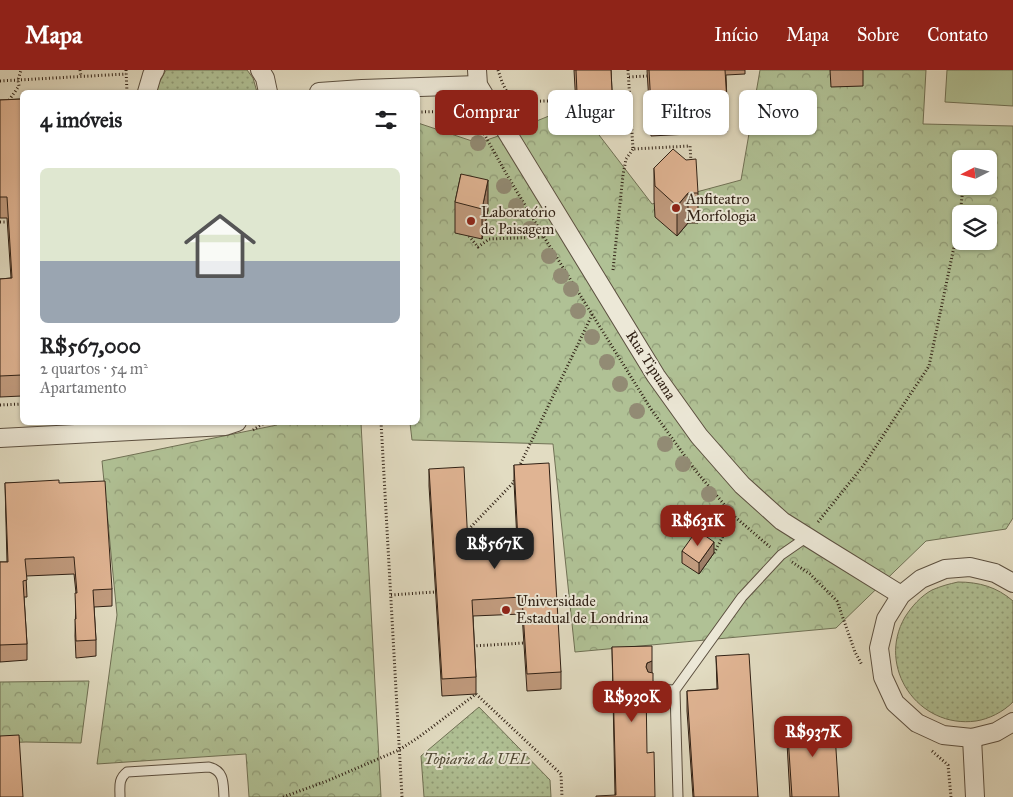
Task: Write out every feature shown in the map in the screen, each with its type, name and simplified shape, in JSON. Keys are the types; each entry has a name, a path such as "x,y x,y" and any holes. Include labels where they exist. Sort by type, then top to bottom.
{"street":[{"path":"148,90 155,70"},
{"path":"260,70 265,78 268,90"},
{"path":"348,90 477,78"},
{"name":"Rua Tipuana","path":"477,78 656,376 699,436 742,485 782,521 902,595"},
{"path":"0,438 229,425"},
{"path":"1013,583 995,573 970,567 945,569 921,579 902,595 886,619 879,648 883,677 896,703 916,723 943,735 972,738 996,732 1013,722"},
{"path":"972,738 976,797"}],"lane":[{"path":"678,797 675,690 742,597 781,555 807,537"},
{"path":"652,689 675,690"},
{"path":"120,797 119,784 121,778 127,772 209,768 217,770 222,776 224,797"}],"path":[{"path":"14,104 6,105 19,86 18,80 21,70"},
{"path":"80,70 81,76"},
{"path":"498,70 512,102 548,101"},
{"path":"628,70 630,90"},
{"path":"0,81 126,72 127,90"},
{"path":"629,77 647,76"},
{"path":"420,112 462,111 471,115 479,125 506,175 650,409 695,470 734,516 772,549"},
{"path":"611,274 626,158 633,150 632,135"},
{"path":"633,150 690,146 691,164"},
{"path":"807,537 863,466 929,366 959,222 962,195"},
{"path":"0,222 15,221"},
{"path":"469,236 478,247 489,239 544,236"},
{"path":"466,532 514,482 516,474 595,307"},
{"path":"0,405 20,404"},
{"path":"381,425 402,797"},
{"path":"714,553 734,516"},
{"path":"390,595 435,592"},
{"path":"473,646 524,643"},
{"path":"283,797 327,781 400,750 419,738 476,694 561,774 562,797"}],"green space":[{"path":"166,70 247,70 253,78 256,90 157,90"},
{"path":"760,70 926,70 923,124 1013,126 1013,518 1006,529 926,541 836,628 575,652 553,444 412,440 410,425 420,425 420,124 435,129 435,135 454,135 478,143 501,135 538,135 538,120 548,116 548,135 599,135 652,204 741,180 749,135 817,135 817,90 757,90"},
{"path":"947,70 1013,70 1013,106 945,102"},
{"path":"277,425 361,425 381,797 249,797 246,754 97,764 117,615 102,461"},
{"path":"958,582 987,586 1001,592 1013,601 1013,702 996,714 976,721 955,721 936,715 920,705 908,691 899,674 896,655 897,636 905,617 914,605 932,590"},
{"path":"89,681 81,743 0,743 0,682"},
{"name":"Topiaria da UEL","path":"479,707 550,780 551,797 424,797 421,756"}],"building":[{"path":"576,70 611,70 612,90 577,90"},
{"path":"649,70 725,70 726,90 650,90"},
{"path":"20,99 20,375 0,376 0,279 12,278 7,197 0,197 0,100"},
{"path":"673,149 686,160 696,159 698,193 688,193 677,206 655,186 654,168"},
{"path":"461,174 488,180 482,209 455,202"},
{"path":"549,463 561,672 527,674 522,597 472,600 476,677 442,679 429,469 464,467 468,544 518,541 514,465"},
{"path":"59,480 59,483 105,481 112,589 93,590 96,640 76,641 75,593 77,593 74,557 25,559 27,580 23,581 27,644 0,645 0,562 8,562 5,483"},
{"path":"697,530 714,542 699,563 682,551"},
{"path":"652,646 652,661 647,663 646,667 648,672 653,673 653,686 646,686 647,753 654,752 655,797 596,797 616,795 612,647"},
{"path":"749,654 758,797 694,797 687,691 718,689 716,656"},
{"path":"834,718 839,797 792,797 787,721"},
{"path":"19,735 23,797 0,797 0,736"}],"place":[{"name":"Anfiteatro Morfologia","path":"676,208"},
{"name":"Laboratório de Paisagem","path":"471,221"},
{"name":"Universidade Estadual de Londrina","path":"506,610"}]}
